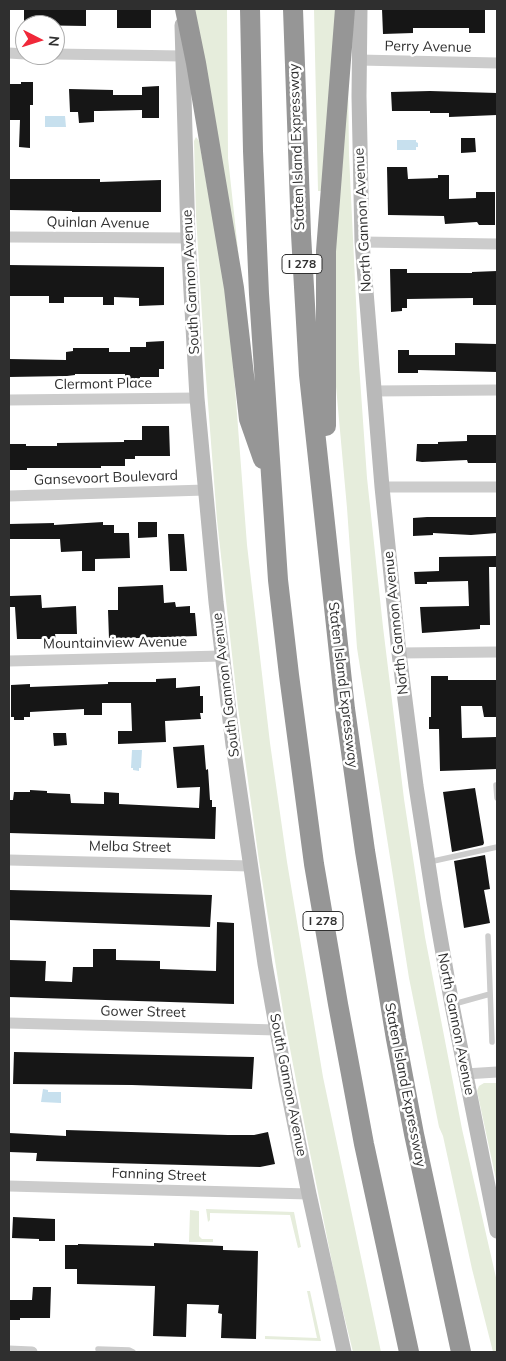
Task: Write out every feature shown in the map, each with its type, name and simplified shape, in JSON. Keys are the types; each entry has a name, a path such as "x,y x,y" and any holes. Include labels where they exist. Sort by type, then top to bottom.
{"highway":[{"path":"183,9 197,72 234,288 249,419 271,484"},
{"name":"I 278","path":"250,9 256,236 278,580 289,675 320,901 364,1144 409,1352"},
{"name":"Staten Island Expressway","path":"293,9 303,281 324,518 345,709 372,898 414,1134 461,1352"},
{"path":"324,518 327,370 325,269 345,9"}],"street":[{"name":"South Gannon Avenue","path":"183,9 182,56 188,238 197,398 222,656 250,866 277,1030 309,1194 344,1352"},
{"name":"North Gannon Avenue","path":"360,9 362,242 382,487 399,653 427,862 465,1074 497,1231"},
{"path":"65,54 182,56"},
{"name":"Perry Avenue","path":"359,60 497,63"},
{"name":"Quinlan Avenue","path":"9,237 188,238"},
{"path":"362,242 497,244"},
{"path":"374,391 497,390"},
{"name":"Clermont Place","path":"9,400 197,398"},
{"path":"382,487 497,487"},
{"name":"Gansevoort Boulevard","path":"9,496 205,490"},
{"path":"399,653 497,652"},
{"name":"Mountainview Avenue","path":"9,661 222,656"},
{"name":"Melba Street","path":"9,860 250,866"},
{"name":"Gower Street","path":"9,1023 277,1030"},
{"path":"465,1074 497,1072"},
{"name":"Fanning Street","path":"9,1186 309,1194"},
{"path":"9,1351 32,1352"}],"lane":[{"path":"496,785 497,798"},
{"path":"427,862 497,847"},
{"path":"488,936 492,1042"},
{"path":"452,1005 490,994"},
{"path":"98,1349 129,1350 133,1352"}],"green space":[{"path":"194,9 227,9 228,158 239,259"},
{"path":"314,9 337,9 322,191 318,191"},
{"path":"348,74 349,155 359,364 367,478 383,627 404,799 425,937 462,1129 497,1282 497,1352 493,1352 472,1269 443,1136 439,1127 409,978 357,648 347,508 330,320"},
{"path":"196,137 199,141 229,309 247,545 270,743 287,862 323,1077 381,1352 353,1352 337,1287 307,1138 284,1017 259,861 238,708 217,520 196,215 194,141"},
{"path":"484,1083 497,1083 497,1184 477,1091 479,1086"},
{"path":"206,1209 294,1212 301,1247 298,1248 290,1215 210,1213 210,1220 208,1222"},
{"path":"190,1210 199,1211 199,1236 202,1239 213,1239 213,1242 189,1242"},
{"path":"307,1291 310,1291 321,1341 265,1339 265,1336 317,1338"}],"water":[{"path":"45,116 65,116 66,127 45,127"},
{"path":"397,140 416,140 418,147 416,147 416,150 397,150"},
{"path":"132,750 142,750 141,768 139,768 139,771 131,768"},
{"path":"43,1089 48,1090 48,1092 61,1092 61,1103 41,1102"}],"building":[{"path":"24,9 86,9 86,26 65,26 65,15 24,15"},
{"path":"117,9 151,9 151,28 117,28"},
{"path":"382,9 485,9 485,33 469,33 469,28 413,28 413,33 383,34"},
{"path":"21,82 33,82 33,105 30,105 30,148 19,147 20,120 9,120 9,84 21,84"},
{"path":"159,86 159,118 142,118 142,110 94,111 94,122 79,123 78,112 70,112 69,89 113,90 113,95 142,95 142,87"},
{"path":"391,92 497,93 497,115 449,117 449,113 430,113 430,111 392,111"},
{"path":"461,138 475,138 476,152 461,153"},
{"path":"387,167 407,167 408,179 438,178 438,175 449,175 449,199 476,198 476,192 495,192 495,225 479,225 477,222 445,224 444,216 388,215"},
{"path":"9,179 100,179 100,182 161,180 161,212 9,210"},
{"path":"9,265 164,267 164,305 139,306 139,298 114,297 114,305 103,305 103,297 64,297 64,303 49,303 49,296 9,296"},
{"path":"390,269 407,269 407,273 497,271 497,305 473,305 473,298 407,299 407,308 402,308 402,311 391,312"},
{"path":"164,341 164,369 159,369 159,377 140,377 140,383 125,383 125,374 9,377 9,359 66,360 66,352 73,351 73,348 109,348 109,352 130,352 130,347 146,347 146,342"},
{"path":"455,343 497,344 497,372 418,370 418,373 398,373 398,350 409,350 409,355 455,355"},
{"path":"142,426 169,426 170,456 135,456 135,459 125,459 125,466 9,470 9,444 57,446 57,443 142,440"},
{"path":"467,435 497,435 497,463 468,463 467,460 416,461 417,444 467,441"},
{"path":"497,517 497,533 471,535 433,533 433,535 413,536 413,518"},
{"path":"103,522 103,525 114,525 114,533 129,533 130,558 95,559 95,571 82,571 82,551 61,552 60,539 9,539 9,524 54,523 54,525"},
{"path":"138,522 157,522 157,537 138,538"},
{"path":"168,534 184,534 187,571 170,571"},
{"path":"496,556 496,567 489,567 490,625 480,625 480,629 422,633 420,607 469,606 468,581 415,584 414,572 439,571 439,557"},
{"path":"163,585 164,603 175,602 176,607 190,606 190,613 195,613 197,636 109,639 108,610 118,610 118,587"},
{"path":"41,595 42,608 76,606 77,634 55,634 56,639 17,639 15,607 10,607 10,596"},
{"path":"431,676 448,676 448,680 497,680 497,717 484,717 482,706 461,706 462,738 496,737 497,769 440,771 439,729 429,729 429,717 431,717"},
{"path":"176,678 176,688 200,686 200,696 203,696 203,713 200,713 201,719 165,721 166,742 118,744 118,731 132,731 131,703 102,703 102,715 84,715 84,709 30,712 30,717 24,717 24,720 14,720 14,717 11,717 11,685 30,684 30,687 108,684 108,682 156,682 156,679"},
{"path":"53,733 66,733 67,745 54,746"},
{"path":"204,745 210,800 212,800 212,807 216,807 215,839 9,833 9,800 13,800 14,792 30,792 30,790 70,794 71,803 104,804 104,792 119,793 119,804 199,808 200,787 177,788 173,747"},
{"path":"475,788 484,843 483,845 452,852 443,792"},
{"path":"485,855 490,889 484,890 490,923 464,928 454,861"},
{"path":"9,890 212,895 210,927 9,920"},
{"path":"217,922 234,923 234,1004 9,997 9,960 46,961 45,981 72,982 73,967 93,967 93,949 116,949 116,960 160,961 160,969 216,971"},
{"path":"14,1052 254,1057 252,1089 13,1084"},
{"path":"66,1130 228,1135 254,1135 268,1132 275,1164 260,1167 36,1161 37,1153 9,1152 9,1133 66,1136"},
{"path":"13,1217 55,1219 55,1241 12,1238"},
{"path":"154,1243 223,1246 223,1250 258,1251 256,1339 221,1338 222,1314 218,1313 219,1305 187,1304 186,1337 153,1336 155,1286 77,1284 77,1269 65,1269 65,1245 154,1246"},
{"path":"33,1287 51,1287 50,1318 9,1320 9,1300 32,1300"}]}
